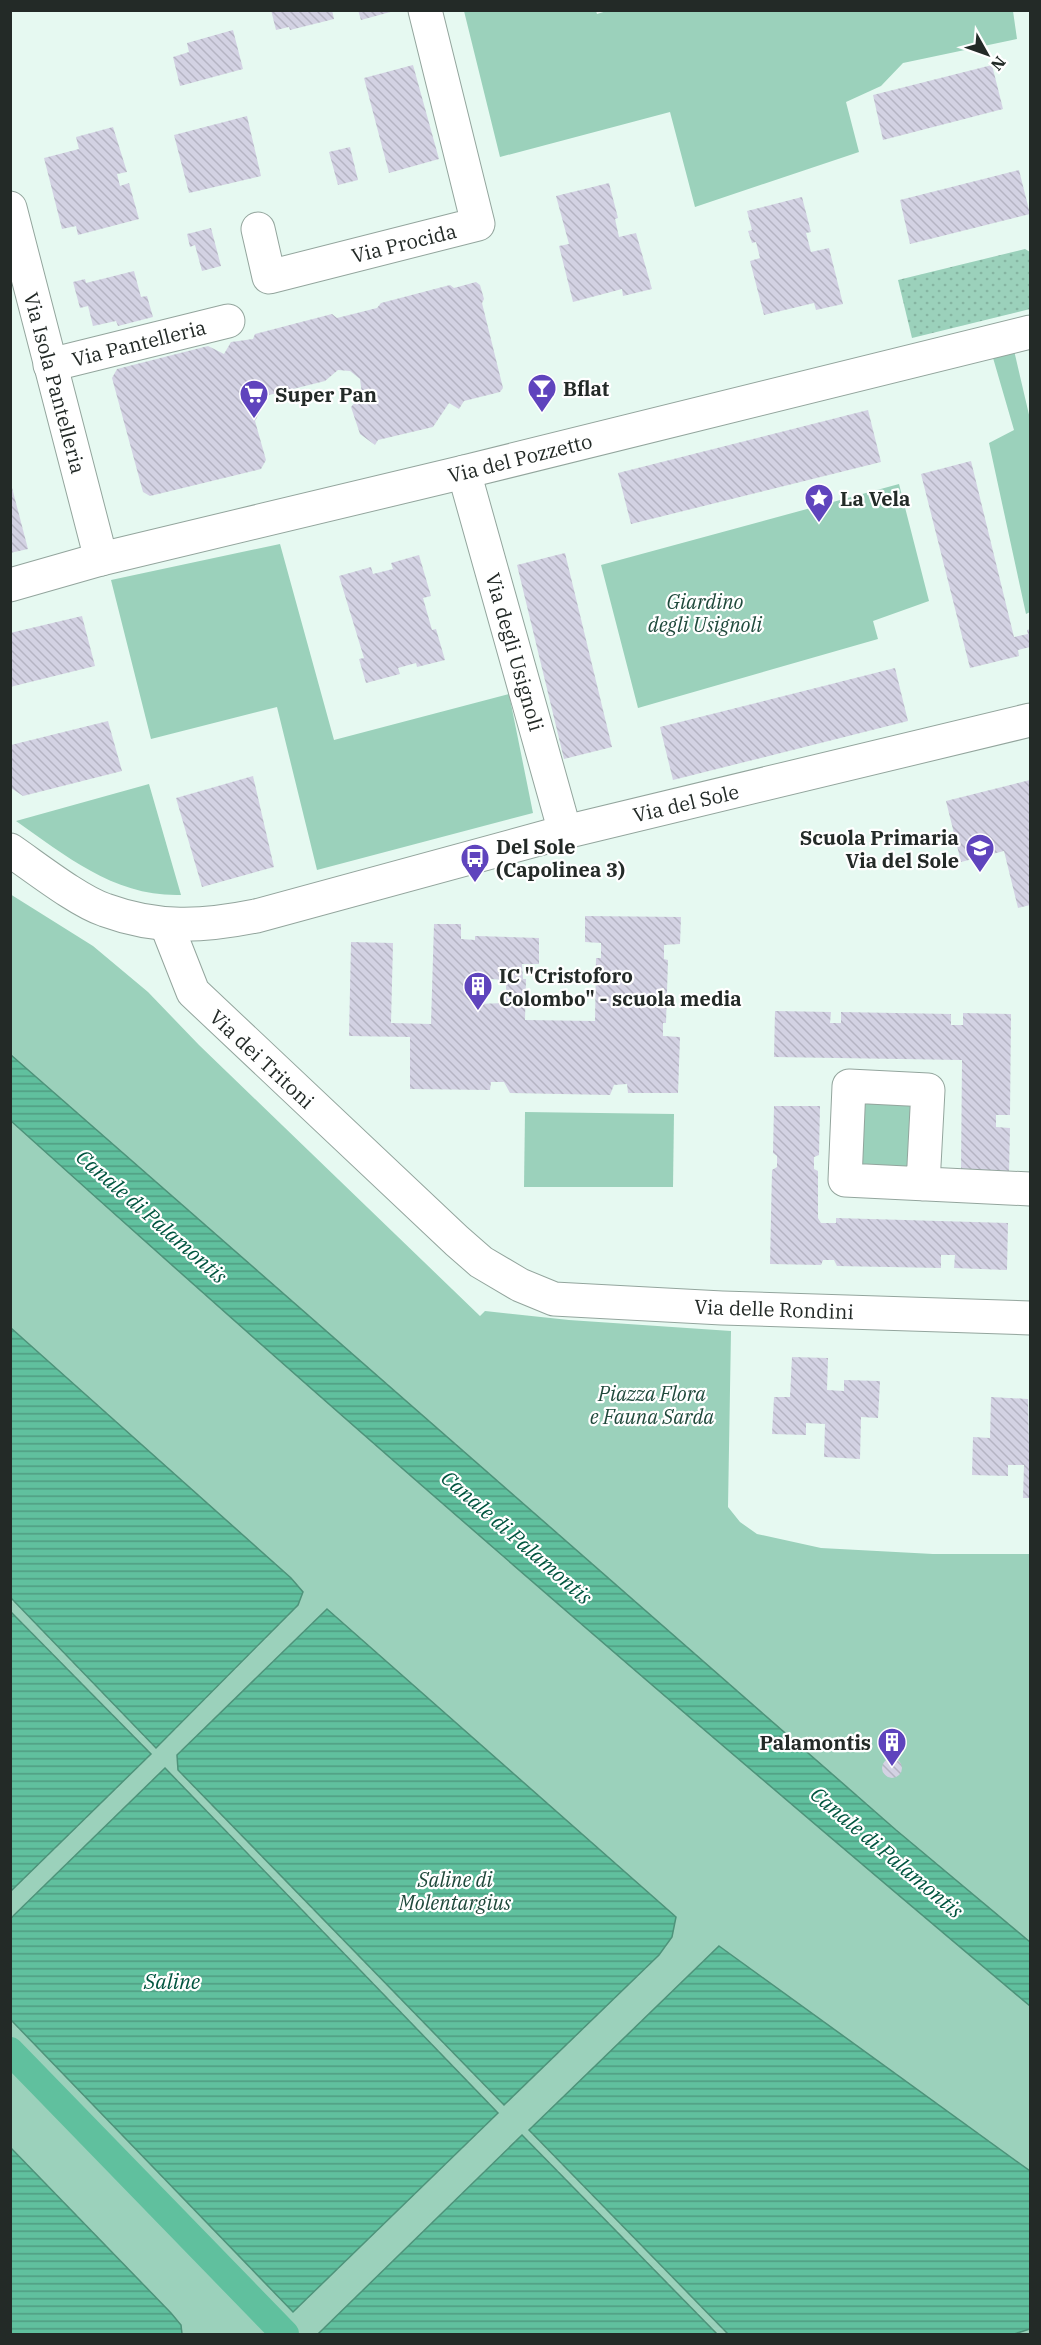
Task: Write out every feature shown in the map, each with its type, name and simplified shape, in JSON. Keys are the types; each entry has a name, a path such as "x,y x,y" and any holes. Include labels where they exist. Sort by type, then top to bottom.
{"street":[{"name":"Via Procida","path":"258,229 270,277 478,224 425,10"},
{"name":"Via Isola Pantelleria","path":"10,208 20,290 50,365 101,559"},
{"name":"Via Pantelleria","path":"50,365 228,321"},
{"name":"Via del Pozzetto","path":"10,585 101,559 1030,332"},
{"name":"Via degli Usignoli","path":"464,472 566,832"},
{"name":"Via del Sole","path":"167,926 210,925 256,916 566,832 1030,720"},
{"path":"10,850 103,910 167,926"},
{"name":"Via dei Tritoni","path":"167,926 193,992 457,1241 481,1262 520,1285"},
{"path":"923,1184 1030,1189"},
{"name":"Via delle Rondini","path":"520,1285 554,1299 722,1308 1030,1318"}],"green space":[{"path":"610,10 1013,11 1017,39 903,63 881,86 846,102 859,152 695,207 670,112 500,157 464,11 596,11 597,14"},
{"path":"1025,249 1030,252 1030,309 912,338 898,280"},
{"path":"1013,346 1030,419 1030,612 1026,614 989,443 1014,430 991,351"},
{"name":"Giardino degli Usignoli","path":"899,484 929,601 873,621 878,639 638,708 601,565"},
{"path":"280,544 334,740 509,694 533,813 317,870 277,707 151,739 111,580"},
{"path":"149,784 181,895 157,894 113,882 92,872 16,821"},
{"name":"Saline di Molentargius","path":"10,894 93,946 148,992 199,1045 480,1316 485,1311 569,1320 731,1331 728,1507 740,1522 757,1534 821,1548 933,1554 1030,1554 1030,2334 11,2334"},
{"path":"854,1093 923,1096 917,1175 850,1172"},
{"path":"525,1112 674,1114 673,1187 524,1187"}],"water":[{"name":"Canale di Palamontis","path":"11,1055 896,1830 1030,1942 1030,2006 517,1568 11,1121"},
{"path":"11,1328 291,1578 303,1592 298,1605 156,1748 11,1598"},
{"path":"327,1609 676,1917 672,1937 659,1955 504,2105 178,1770 177,1755"},
{"path":"11,1612 151,1754 11,1891"},
{"name":"Saline","path":"165,1768 498,2113 293,2312 11,2020 11,1918"},
{"path":"719,1946 1030,2171 1030,2329 1014,2334 728,2334 529,2130"},
{"path":"522,2135 717,2334 318,2334"},
{"path":"10,2147 171,2313 181,2325 182,2334 11,2334"}],"building":[{"path":"271,10 332,10 334,19 290,30 289,27 276,30"},
{"path":"358,10 394,10 394,11 361,20"},
{"path":"233,30 243,69 180,86 173,57 189,52 187,43"},
{"path":"413,65 439,159 389,173 364,78"},
{"path":"992,65 1003,109 883,140 873,95"},
{"path":"247,116 261,176 189,193 174,135"},
{"path":"113,127 127,172 117,174 120,186 129,183 139,219 78,235 76,226 62,229 44,158 79,149 76,137"},
{"path":"350,147 358,180 338,185 329,152"},
{"path":"1019,170 1030,214 910,244 900,200"},
{"path":"609,183 618,218 615,219 619,237 636,233 652,289 623,296 622,289 573,302 559,246 569,244 556,196"},
{"path":"802,197 811,232 806,233 811,252 829,248 843,304 816,310 814,303 764,315 750,261 760,258 756,242 752,243 748,231 752,230 747,211"},
{"path":"211,228 221,266 202,271 195,245 190,247 187,234"},
{"path":"134,271 141,297 147,296 153,317 118,326 116,321 93,326 88,306 80,308 73,282 85,279 86,283"},
{"path":"476,282 480,285 484,299 482,303 503,388 500,392 464,401 459,409 449,403 433,427 378,440 375,445 360,434 351,407 362,394 360,379 350,371 338,370 325,381 269,395 255,421 266,460 261,469 150,496 143,492 112,378 117,369 208,346 224,354 231,342 253,339 255,334 332,314 337,318 377,308 381,303 450,285 454,288"},
{"path":"868,410 881,462 631,524 618,473"},
{"path":"971,461 1014,637 1028,634 1027,630 1030,629 1030,647 1018,650 1019,656 970,668 921,474"},
{"path":"10,480 28,549 10,553"},
{"path":"565,553 612,747 564,759 517,565"},
{"path":"419,555 431,596 423,598 432,630 436,629 445,660 417,667 416,663 398,668 400,674 366,683 359,659 364,658 339,576 371,567 373,574 393,569 391,563"},
{"path":"82,616 95,666 10,687 10,633"},
{"path":"895,668 908,721 673,780 660,727"},
{"path":"108,721 122,771 23,796 11,788 11,745"},
{"path":"253,776 274,867 202,887 176,798"},
{"path":"1030,780 1030,905 1018,908 1004,851 961,862 946,801"},
{"name":"IC \"Cristoforo Colombo\" - scuola media","path":"585,916 681,917 680,944 664,945 664,959 668,960 666,1023 663,1023 663,1036 680,1037 678,1093 628,1093 627,1084 614,1085 610,1095 510,1093 504,1082 491,1082 490,1090 410,1089 410,1037 349,1036 351,942 393,943 391,1023 431,1024 434,924 461,924 461,939 475,940 475,936 539,938 539,964 522,964 523,979 526,979 525,1020 595,1021 596,958 601,958 601,943 585,942","holes":["490,979 506,980 506,1003 475,1004 475,992 490,992"]},
{"path":"775,1011 831,1012 830,1023 841,1023 841,1012 951,1014 951,1025 963,1025 963,1013 1011,1014 1010,1115 996,1115 996,1127 1010,1128 1009,1173 961,1172 962,1060 774,1057"},
{"path":"774,1106 820,1106 819,1155 814,1157 814,1169 818,1171 818,1218 821,1223 836,1223 836,1218 1008,1223 1007,1270 954,1268 955,1255 941,1255 941,1268 837,1266 834,1260 823,1260 821,1265 770,1264 772,1170 777,1167 777,1156 773,1153"},
{"path":"792,1357 828,1358 827,1390 844,1391 844,1380 880,1381 878,1418 861,1417 860,1459 824,1457 825,1424 806,1423 806,1435 772,1434 774,1397 790,1397"},
{"path":"991,1397 1028,1399 1030,1498 1023,1498 1024,1465 1008,1465 1008,1476 972,1475 973,1437 990,1438"},
{"name":"Palamontis","path":"892,1758 899,1761 902,1768 899,1775 892,1778 885,1775 882,1768 885,1761"}],"waterway":[{"path":"10,2051 285,2334"}],"place":[{"name":"Bflat","path":"542,414"},
{"name":"Super Pan","path":"254,420"},
{"name":"La Vela","path":"819,524"},
{"name":"Scuola Primaria Via del Sole","path":"980,874"},
{"name":"Del Sole (Capolinea 3)","path":"475,884"},
{"name":"IC \"Cristoforo Colombo\" - scuola media","path":"478,1012"},
{"name":"Palamontis","path":"892,1768"}],"park label":[{"name":"Piazza Flora e Fauna Sarda","path":"652,1404"}]}
